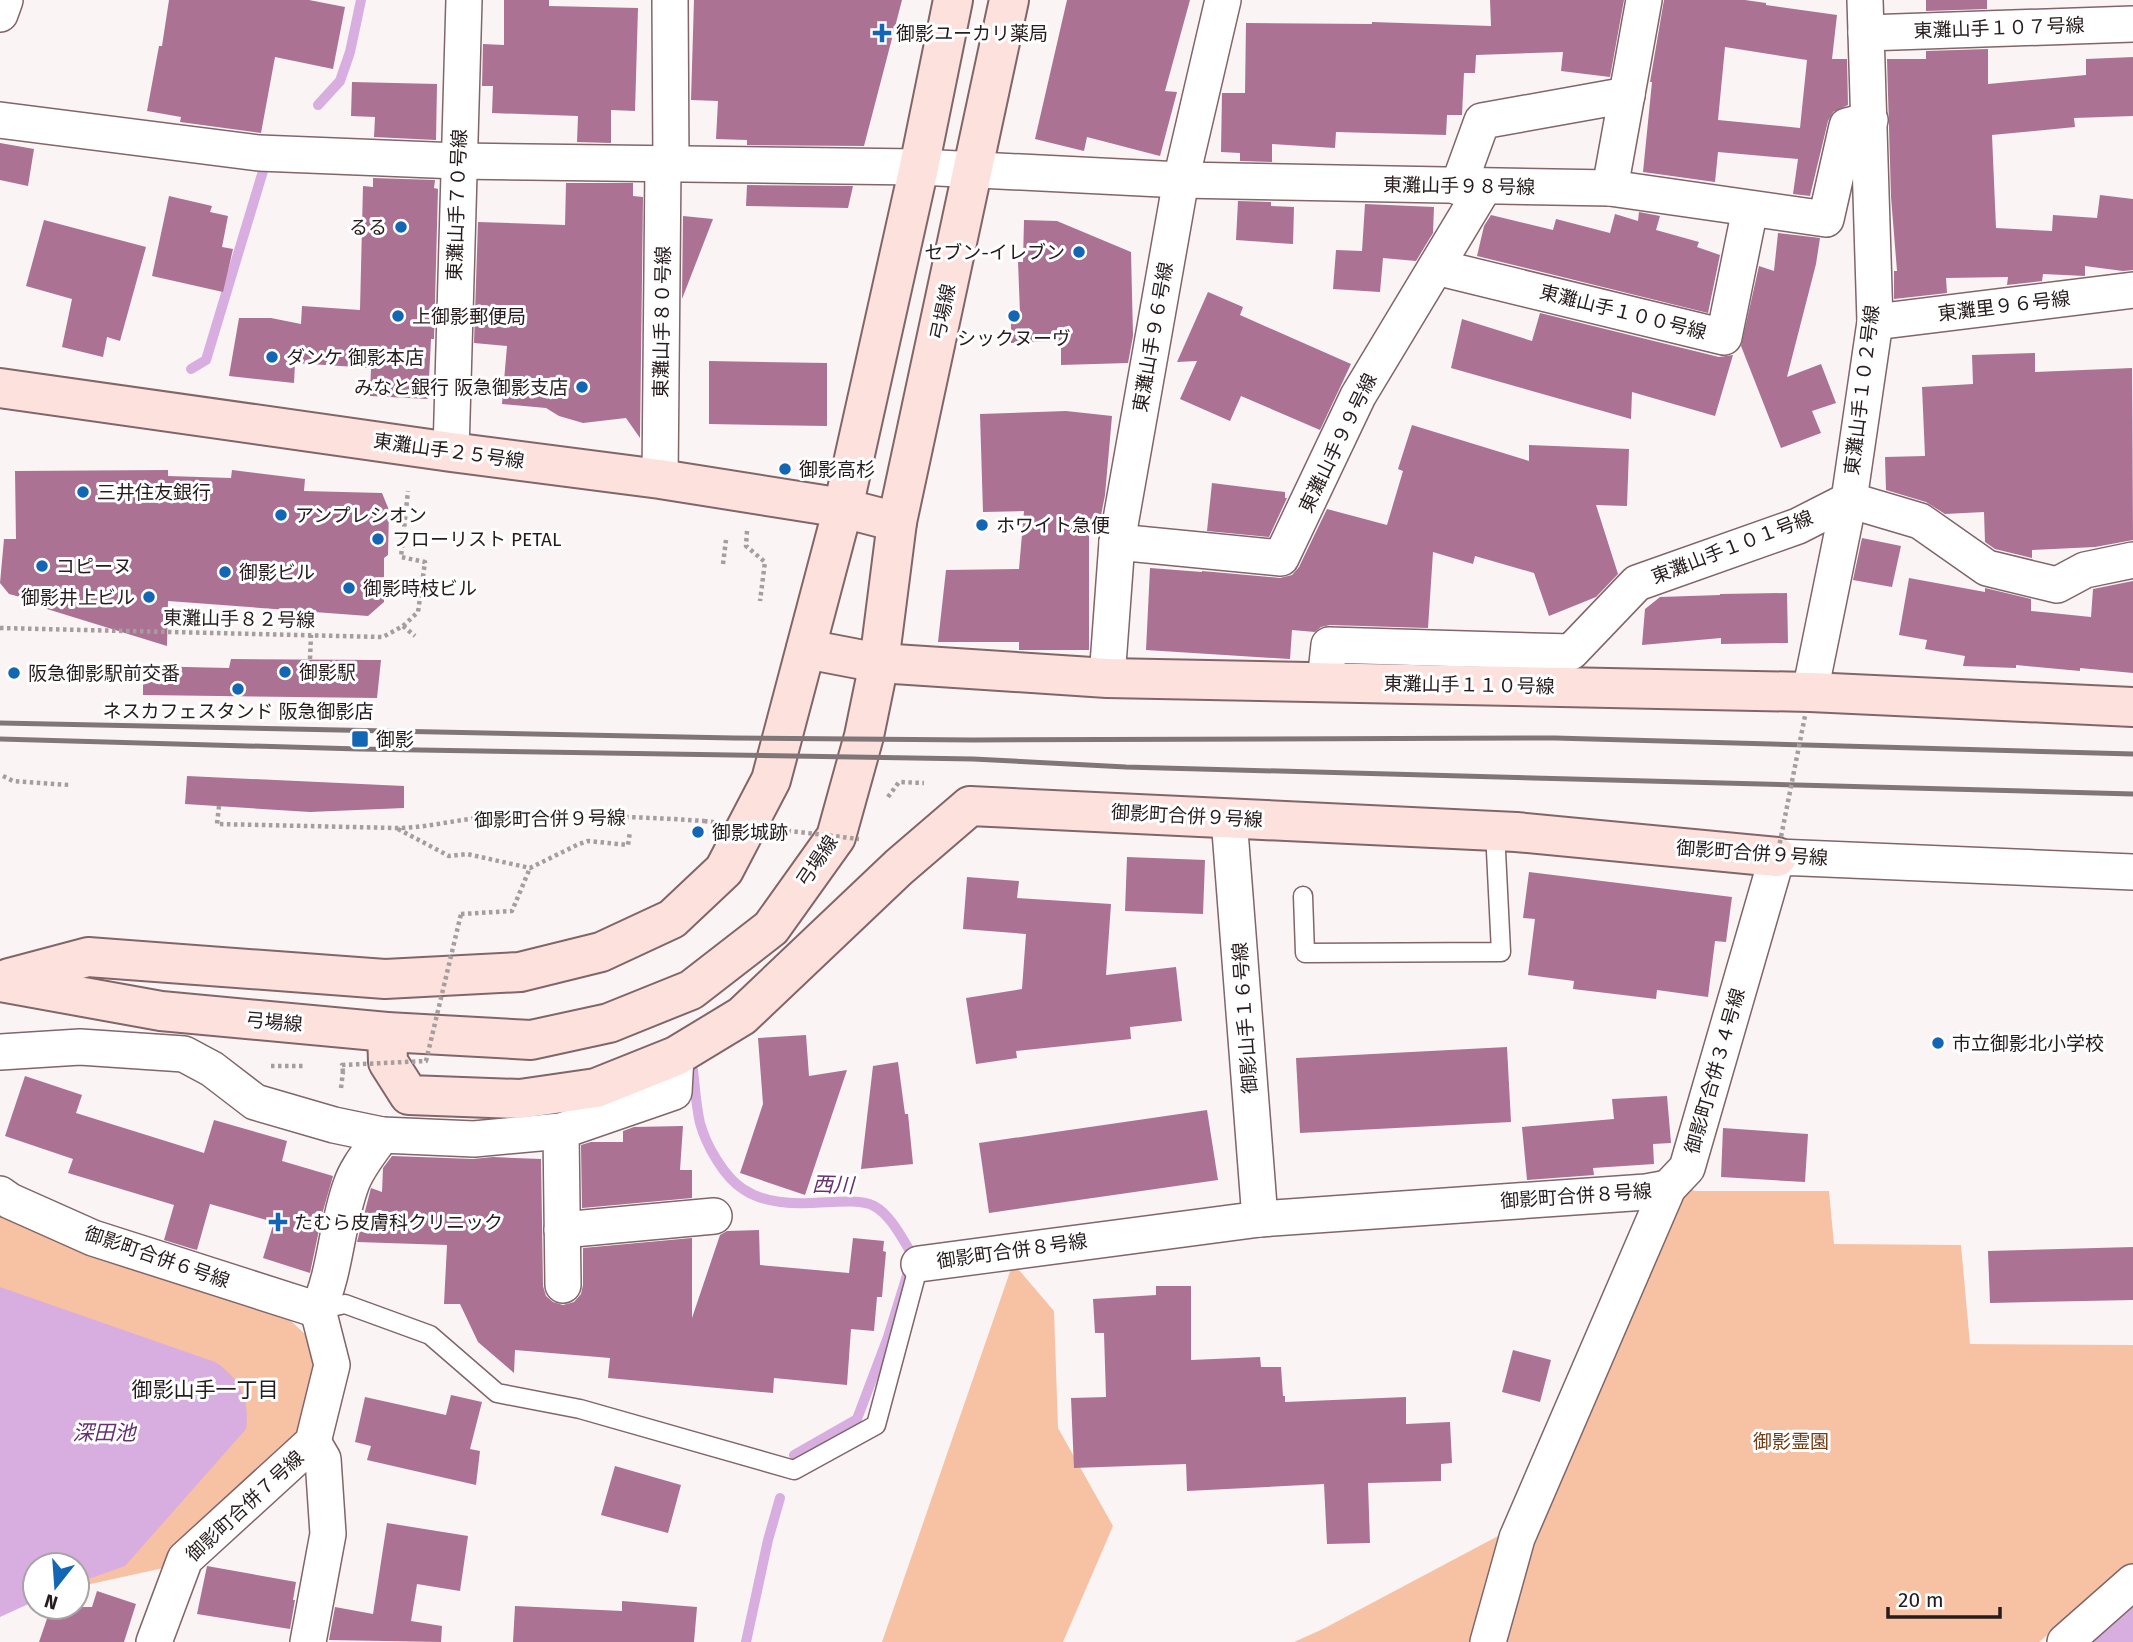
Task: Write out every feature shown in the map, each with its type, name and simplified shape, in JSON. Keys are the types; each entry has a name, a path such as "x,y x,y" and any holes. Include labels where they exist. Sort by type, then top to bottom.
{"street":[{"path":"0,14 5,0"},
{"name":"東灘山手７０号線","path":"451,452 464,0"},
{"name":"東灘山手８０号線","path":"660,479 670,0"},
{"name":"弓場線","path":"0,981 88,957 385,979 520,972 601,952 672,919 724,870 771,780 806,649 843,508 919,167 953,0"},
{"name":"弓場線","path":"0,981 162,1011 387,1032 531,1040 610,1023 691,990 771,928 836,837 864,736 879,663 897,522 1009,0"},
{"name":"東灘山手９６号線","path":"1107,678 1117,542 1181,180 1223,0"},
{"path":"1610,188 1644,0"},
{"name":"東灘山手１０７号線","path":"1866,17 2018,13 2133,24"},
{"name":"東灘山手１０２号線","path":"1807,704 1849,500 1875,322 1866,17"},
{"name":"東灘山手９９号線","path":"1117,542 1282,558 1358,396 1436,267 1471,187 1482,121 1627,95"},
{"name":"東灘山手９８号線","path":"0,121 259,153 458,161 919,167 1181,180 1610,188 1826,219 1847,126 1870,120"},
{"name":"東灘山手１００号線","path":"1436,267 1724,337 1750,209"},
{"name":"東灘里９６号線","path":"1875,322 2133,290"},
{"name":"東灘山手２５号線","path":"0,388 660,479 843,508 897,522"},
{"path":"1849,500 1920,521 1987,568 2057,585 2085,570 2133,561"},
{"name":"東灘山手１０１号線","path":"1325,682 1329,645 1571,652 1637,583 1798,526 1849,500"},
{"name":"東灘山手１１０号線","path":"806,649 879,663 1107,678 1325,682 1807,704 2133,707"},
{"name":"御影町合併９号線","path":"387,1032 388,1062 408,1095 520,1099 596,1088 676,1056 742,1016 899,867 970,806 1495,831 1777,858 2133,872"},
{"name":"御影山手１６号線","path":"1230,818 1260,1219"},
{"name":"御影町合併３４号線","path":"1488,1642 1517,1538 1668,1188 1687,1168 1777,858"},
{"path":"0,1052 79,1047 184,1054 212,1069 255,1102 334,1125 382,1135 474,1139 561,1131 674,1092 676,1056"},
{"path":"561,1131 563,1285"},
{"path":"317,1310 327,1290 343,1208 352,1181 382,1135"},
{"name":"御影町合併８号線","path":"919,1264 1260,1219 1632,1193 1668,1188"},
{"name":"御影町合併６号線","path":"0,1194 93,1238 317,1310"},
{"path":"562,1230 714,1216"},
{"name":"御影町合併７号線","path":"154,1642 185,1559 313,1442 332,1365 317,1310"},
{"path":"308,1642 328,1534 323,1459 313,1442"},
{"path":"2065,1642 2133,1582"}],"lane":[{"path":"1303,896 1305,953 1501,953 1495,831"},
{"name":"御影町合併８号線","path":"317,1310 345,1304 430,1335 497,1393 580,1409 794,1470 876,1425 919,1264"}],"path":[{"path":"408,491 401,556 425,562 418,611 403,626 415,636"},
{"path":"747,530 746,546 765,562 760,601"},
{"path":"723,564 726,540"},
{"name":"東灘山手８２号線","path":"0,628 383,637 403,626"},
{"path":"310,659 311,635"},
{"path":"1777,858 1807,704"},
{"path":"2,776 13,781 70,785"},
{"path":"899,782 924,783"},
{"name":"御影町合併９号線","path":"219,806 216,824 397,828 490,817 630,816 704,821 859,839"},
{"path":"397,828 449,856 467,854 530,868 579,844 588,842 628,845 630,831"},
{"path":"342,1080 342,1065 426,1061 461,914 512,911 530,868"}],"green space":[{"name":"御影霊園","path":"1678,1185 1695,1191 1829,1191 1834,1244 1961,1245 1970,1344 2133,1345 2133,1564 2039,1642 1503,1642 1531,1542"},
{"path":"0,1211 279,1310 306,1335 315,1361 310,1397 295,1436 168,1567 91,1584 91,1551 21,1551 21,1586 0,1617"},
{"path":"1013,1263 1054,1311 1058,1428 1113,1526 1063,1642 882,1642"},
{"path":"1500,1535 1470,1642 1294,1642 1323,1629"}],"water":[{"name":"深田池","path":"0,1287 215,1362 224,1368 237,1383 245,1399 246,1429 125,1566 91,1578 91,1551 21,1551 21,1607 0,1617"}],"building":[{"path":"169,0 309,0 345,7 333,69 275,57 261,133 180,122 181,117 147,111"},
{"path":"504,0 549,0 549,6 638,8 635,111 611,110 611,143 577,142 578,116 492,113 493,86 482,86 483,44 504,45"},
{"path":"694,0 902,0 864,146 747,145 747,140 716,139 718,101 691,100"},
{"path":"1067,0 1190,0 1165,91 1177,92 1160,156 1087,137 1084,151 1035,139"},
{"path":"1490,0 1624,0 1610,77 1561,71 1563,52 1476,55 1475,73 1464,73 1462,115 1447,115 1446,135 1336,132 1335,148 1272,144 1272,162 1240,161 1240,153 1221,152 1222,93 1245,93 1246,23 1372,22 1491,26"},
{"path":"1664,0 1745,0 1837,15 1832,59 1847,59 1848,105 1833,112 1828,121 1810,196 1793,194 1798,159 1718,152 1715,182 1643,172 1650,82","holes":["1725,47 1807,60 1800,128 1718,120"]},
{"path":"1926,0 1987,0 1987,9 1926,11"},
{"path":"1988,49 1988,84 2086,75 2086,59 2133,57 2133,116 2074,118 2075,127 1992,135 1996,228 2052,231 2053,215 2097,218 2100,195 2133,199 2133,270 2085,266 2085,276 2043,274 2042,281 2007,285 2008,277 1946,278 1947,293 1894,299 1894,271 1897,271 1891,197 1887,59 1926,59 1926,51"},
{"path":"352,82 437,84 436,140 374,137 375,117 351,116"},
{"path":"0,143 34,149 28,186 0,180"},
{"path":"373,178 435,180 434,188 438,189 434,339 431,339 428,399 370,396 371,368 295,363 294,383 229,376 239,318 271,318 301,324 302,306 360,310 363,186 373,187"},
{"path":"566,183 633,183 633,196 643,197 640,438 626,418 583,423 559,416 546,408 502,404 507,346 474,343 478,222 565,225"},
{"path":"747,185 853,186 848,208 746,206"},
{"path":"169,196 212,206 210,212 228,216 222,247 233,249 223,292 152,276"},
{"path":"1238,201 1271,202 1271,206 1294,207 1293,244 1236,240"},
{"path":"1365,204 1434,207 1433,233 1416,261 1383,258 1380,292 1333,289 1336,250 1362,251"},
{"path":"1639,212 1660,216 1656,230 1699,242 1697,247 1720,255 1708,313 1477,256 1484,226 1491,215 1553,230 1556,219 1610,233 1615,214 1638,221"},
{"path":"683,216 713,219 682,299"},
{"path":"44,220 146,247 120,341 107,337 103,357 62,347 72,299 26,286"},
{"path":"1024,220 1057,221 1131,252 1133,336 1128,363 1061,365 1061,341 1011,343 1011,313 1020,313 1018,262 1023,262"},
{"path":"1778,233 1820,238 1816,264 1787,377 1821,364 1836,403 1812,411 1821,433 1781,448 1741,346 1759,266 1774,271"},
{"path":"1208,292 1243,307 1240,315 1351,364 1320,430 1241,396 1230,421 1180,399 1197,361 1177,362"},
{"path":"1540,313 1719,357 1733,355 1715,416 1632,392 1631,419 1451,368 1462,319 1532,341"},
{"path":"2035,353 2035,372 2132,368 2133,540 2095,547 2032,550 2032,558 1995,549 1985,542 1984,512 1945,514 1926,502 1886,490 1885,457 1925,456 1922,387 1973,384 1972,355"},
{"path":"709,361 827,363 827,426 709,424"},
{"path":"1066,411 1112,416 1105,495 1098,531 1089,531 1089,650 1019,650 1019,642 938,642 946,570 1019,569 1024,511 983,512 980,414"},
{"path":"1412,425 1529,461 1529,445 1629,449 1627,506 1596,505 1618,574 1596,597 1549,616 1534,573 1475,556 1473,564 1433,552 1428,628 1330,625 1315,632 1292,630 1290,659 1146,650 1150,568 1280,578 1292,575 1299,567 1327,509 1387,525 1403,471 1398,469"},
{"path":"168,470 168,476 231,478 232,470 305,479 304,491 382,493 389,510 388,555 384,558 384,602 368,616 168,601 167,646 47,609 33,592 20,597 9,594 0,583 4,539 16,539 15,471"},
{"path":"1212,483 1285,492 1287,498 1269,537 1207,531"},
{"path":"1862,538 1901,546 1892,587 1853,580"},
{"path":"1909,578 1985,592 1985,588 2031,599 2031,611 2091,617 2093,589 2133,581 2133,673 2016,665 2016,668 1963,666 1965,656 1925,649 1927,640 1899,635"},
{"path":"1787,593 1788,643 1721,644 1721,638 1642,645 1645,609 1660,597"},
{"name":"御影駅","path":"231,659 381,660 377,698 143,695 143,666 229,668"},
{"path":"187,776 404,786 404,808 310,812 185,804"},
{"path":"1127,857 1205,860 1203,914 1125,911"},
{"path":"1529,872 1732,897 1726,942 1715,941 1708,997 1657,990 1656,999 1573,989 1574,981 1528,975 1535,919 1523,918"},
{"path":"967,877 1019,881 1017,898 1111,904 1106,975 1176,967 1182,1021 1130,1027 1131,1039 1016,1051 1017,1058 976,1064 966,998 1022,989 1026,934 963,929"},
{"path":"806,1035 809,1076 847,1070 805,1195 740,1173 763,1104 758,1038"},
{"path":"1507,1047 1511,1122 1300,1133 1296,1058"},
{"path":"898,1062 905,1114 908,1114 913,1164 861,1169 873,1066"},
{"path":"25,1076 82,1095 76,1113 204,1153 214,1120 287,1141 282,1161 333,1176 310,1273 263,1258 274,1222 210,1204 197,1250 164,1240 174,1205 68,1173 73,1159 5,1136"},
{"path":"1667,1096 1671,1143 1653,1144 1654,1164 1593,1168 1594,1175 1527,1180 1522,1127 1614,1119 1612,1099"},
{"path":"1207,1110 1218,1180 989,1213 979,1143"},
{"path":"683,1126 680,1170 692,1170 692,1198 582,1208 581,1145 591,1142 623,1142 623,1131 634,1127"},
{"path":"1723,1128 1808,1134 1805,1182 1721,1177"},
{"path":"392,1156 541,1159 543,1286 546,1296 563,1305 574,1302 581,1294 583,1248 692,1238 692,1318 720,1235 727,1231 759,1230 760,1265 849,1273 853,1238 884,1241 883,1251 886,1252 882,1297 877,1297 874,1331 851,1329 847,1385 774,1378 773,1393 608,1378 610,1358 515,1350 514,1373 478,1342 460,1304 444,1304 447,1245 357,1242 371,1188 382,1192 383,1168"},
{"path":"2133,1247 2133,1300 1990,1303 1988,1251"},
{"path":"1156,1286 1191,1286 1191,1360 1260,1357 1261,1367 1281,1367 1285,1402 1406,1397 1406,1424 1450,1422 1452,1463 1441,1464 1441,1481 1368,1483 1370,1543 1327,1544 1324,1484 1187,1491 1186,1464 1074,1468 1071,1398 1106,1397 1104,1333 1095,1333 1093,1299 1156,1295"},
{"path":"1513,1350 1551,1360 1540,1402 1502,1392"},
{"path":"451,1395 482,1402 470,1449 480,1451 476,1485 367,1460 371,1446 355,1442 365,1397 446,1415"},
{"path":"615,1466 681,1485 668,1533 601,1515"},
{"path":"387,1523 468,1536 460,1591 417,1584 411,1621 442,1626 441,1642 329,1640 335,1607 373,1614"},
{"path":"207,1566 296,1582 290,1629 197,1614"},
{"path":"97,1591 136,1604 124,1642 39,1642 46,1621 91,1621"},
{"path":"622,1601 697,1607 694,1642 513,1642 515,1606 622,1611"}],"waterway":[{"path":"318,105 340,81 350,52 361,0"},
{"path":"191,369 206,360 263,171"},
{"name":"西川","path":"693,1070 703,1132 717,1160 736,1184 759,1197 776,1201 852,1202 874,1206 891,1222 913,1256 888,1337 857,1419 794,1455"},
{"name":"西川","path":"746,1642 780,1498"},
{"path":"2113,1642 2133,1625"}],"railway":[{"path":"0,723 734,738 1555,738 2133,754"},
{"path":"0,739 359,749 973,759 1126,767 2133,794"}],"place":[{"name":"御影ユーカリ薬局","path":"882,33"},
{"name":"るる","path":"401,227"},
{"name":"セブン-イレブン","path":"1079,252"},
{"name":"上御影郵便局","path":"398,316"},
{"name":"シックヌーヴ","path":"1014,316"},
{"name":"ダンケ 御影本店","path":"272,357"},
{"name":"みなと銀行 阪急御影支店","path":"582,387"},
{"name":"御影高杉","path":"785,469"},
{"name":"三井住友銀行","path":"83,492"},
{"name":"アンプレシオン","path":"281,515"},
{"name":"ホワイト急便","path":"982,525"},
{"name":"フローリスト PETAL","path":"378,539"},
{"name":"コピーヌ","path":"42,566"},
{"name":"御影ビル","path":"225,572"},
{"name":"御影時枝ビル","path":"349,588"},
{"name":"御影井上ビル","path":"149,597"},
{"name":"御影駅","path":"285,672"},
{"name":"阪急御影駅前交番","path":"14,673"},
{"name":"ネスカフェスタンド 阪急御影店","path":"238,689"},
{"name":"御影","path":"360,739"},
{"name":"御影城跡","path":"698,832"},
{"name":"市立御影北小学校","path":"1938,1043"},
{"name":"たむら皮膚科クリニック","path":"278,1222"}],"district":[{"name":"御影山手一丁目","path":"205,1390"}]}
